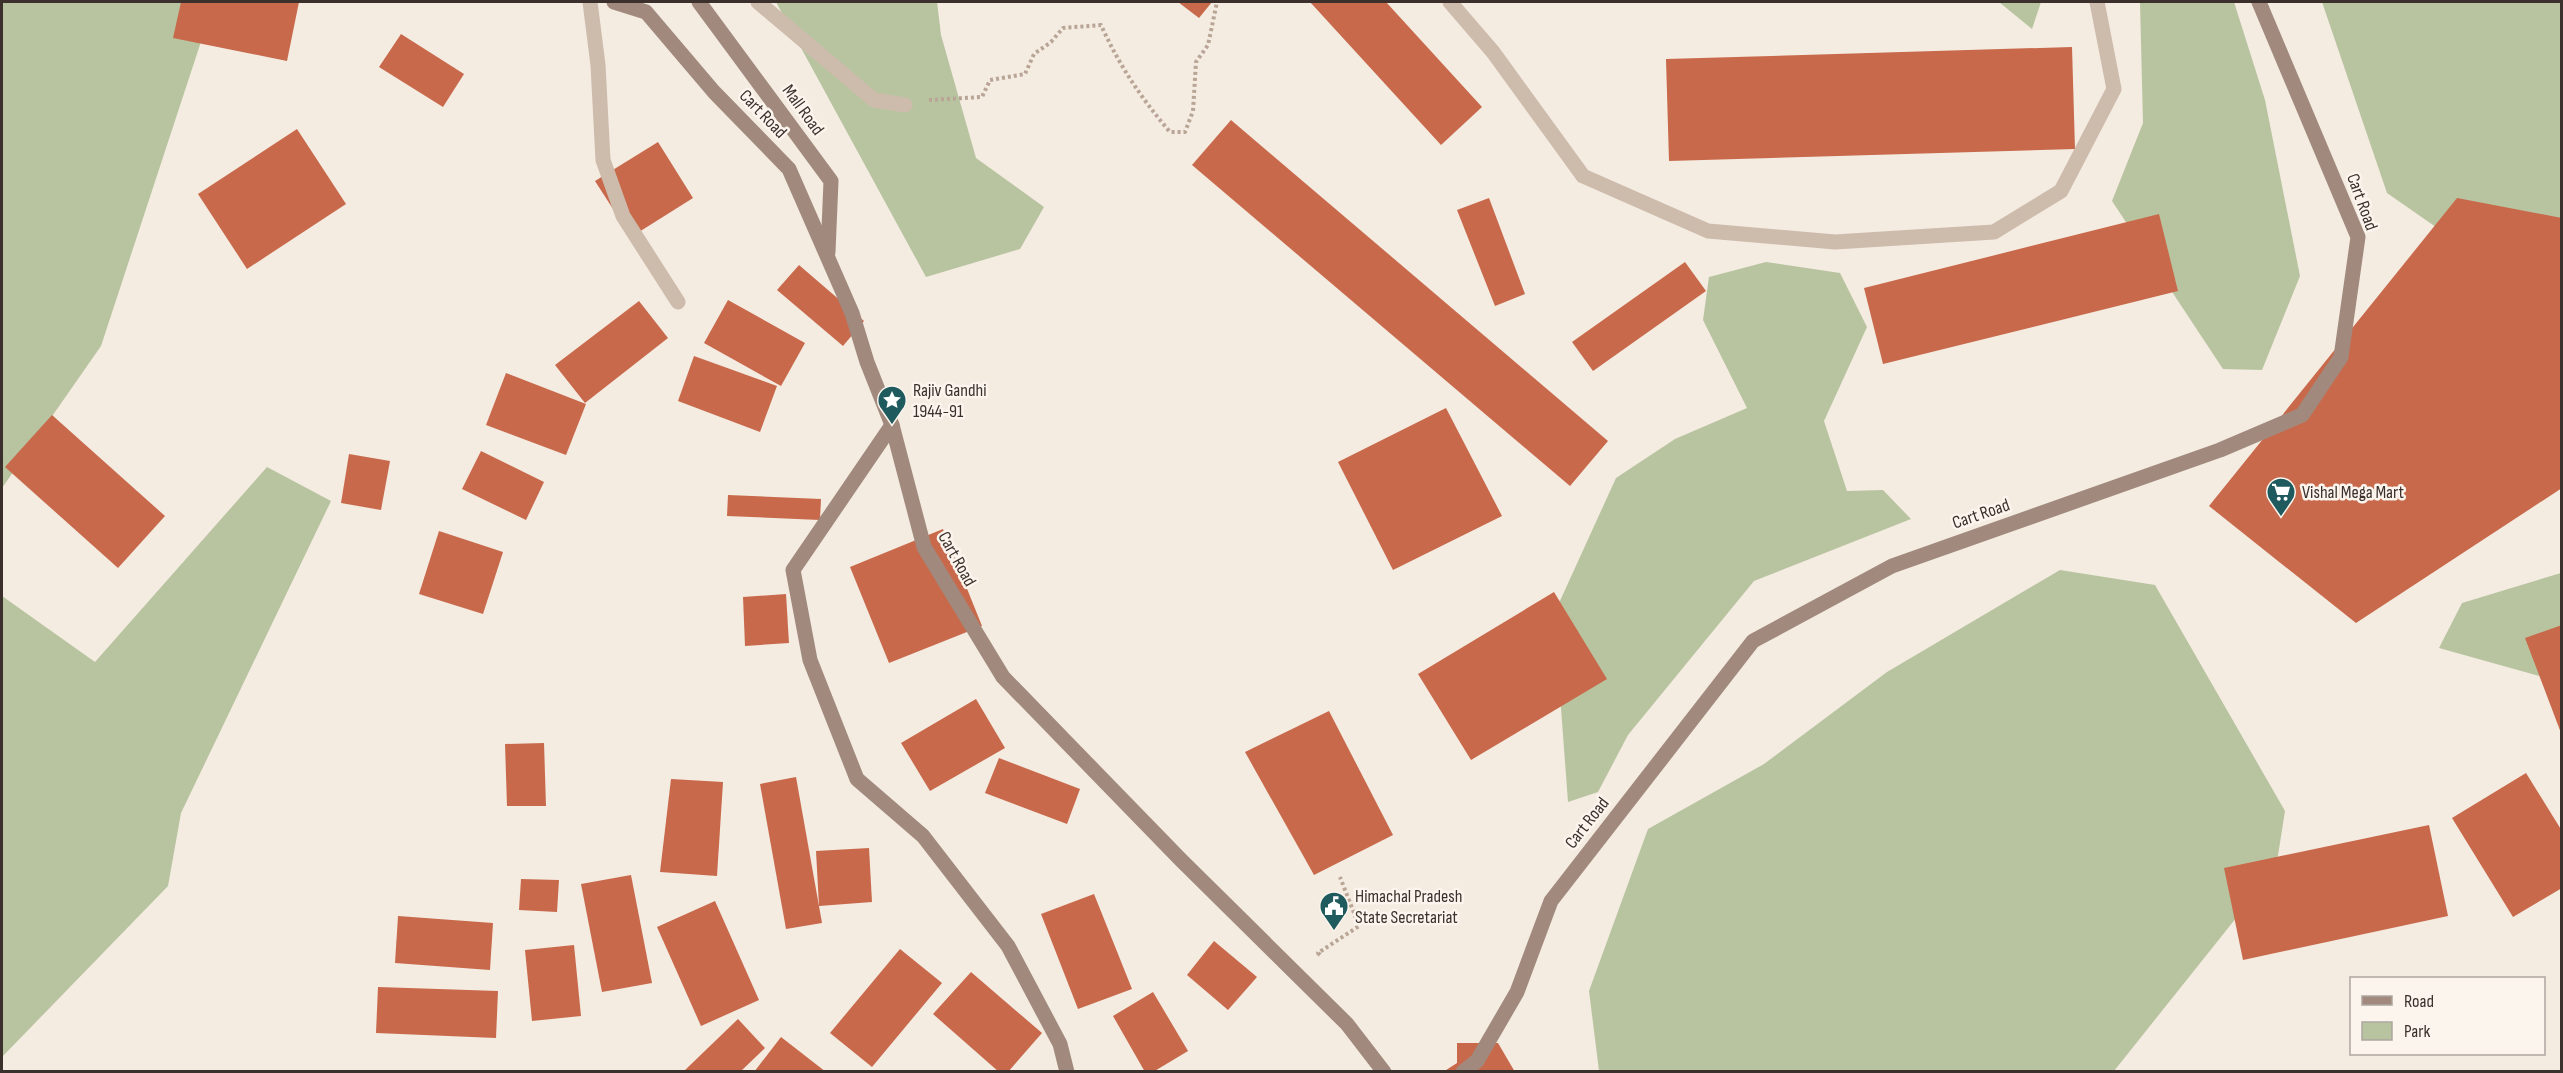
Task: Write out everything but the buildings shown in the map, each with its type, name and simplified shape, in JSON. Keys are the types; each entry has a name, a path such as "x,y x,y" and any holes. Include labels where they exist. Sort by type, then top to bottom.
{"main road":[{"name":"Cart Road","path":"614,2 646,12 714,92 789,169 852,313 867,362 892,425 924,547 1003,677 1181,860 1347,1024 1384,1071"},
{"name":"Mall Road","path":"699,2 831,181 827,255"},
{"name":"Cart Road","path":"1463,1071 1477,1061 1517,992 1551,900 1753,641 1892,566 2220,450 2302,415 2341,357 2358,237 2259,2"},
{"path":"892,425 793,570 810,660 857,778 923,836 1008,946 1060,1044 1067,1071"}],"street":[{"path":"590,2 597,65 603,160 623,216 678,302"},
{"path":"758,2 874,100 905,105"},
{"path":"1449,2 1493,52 1583,176 1708,231 1835,242 1994,232 2061,191 2114,89 2097,2"}],"path":[{"path":"905,105 929,100 982,97 990,80 1025,74 1034,54 1051,42 1063,28 1101,25 1118,62 1150,108 1170,132 1185,132 1193,111 1196,62 1208,45 1217,2"},
{"path":"1324,963 1318,953 1359,926 1340,877"}],"green space":[{"path":"2,2 214,2 101,346 2,488"},
{"path":"776,2 937,2 941,35 976,158 1044,207 1020,249 926,277"},
{"path":"1999,2 2041,2 2032,29"},
{"path":"2140,2 2234,2 2265,100 2300,276 2262,370 2223,369 2112,201 2143,123"},
{"path":"2322,2 2561,2 2561,314 2387,193"},
{"path":"1766,262 1840,273 1867,327 1824,421 1847,491 1883,490 1911,519 1754,581 1628,735 1598,792 1568,802 1554,614 1616,478 1675,439 1747,408 1703,320 1709,277"},
{"path":"267,467 331,501 181,813 168,886 2,1057 2,596 95,662"},
{"path":"2060,570 2155,585 2285,811 2276,868 2114,1071 1599,1071 1589,991 1648,829 1764,764 1887,672"},
{"path":"2561,573 2561,682 2439,648 2462,603"}],"place":[{"name":"Rajiv Gandhi 1944-91","path":"892,426"},
{"name":"Vishal Mega Mart","path":"2281,518"},
{"name":"Himachal Pradesh State Secretariat","path":"1334,932"}]}
